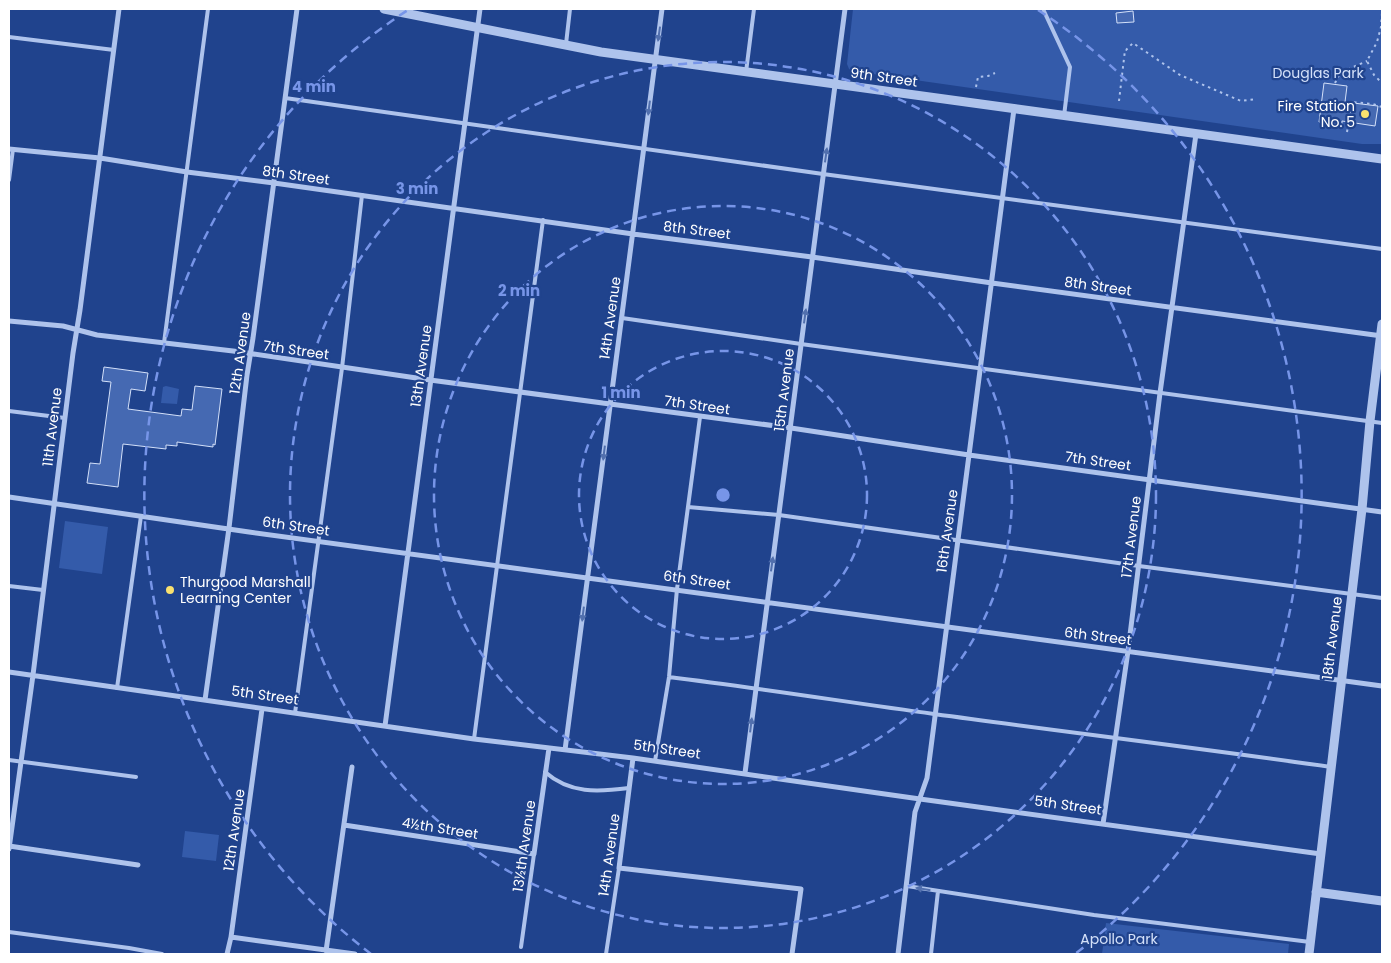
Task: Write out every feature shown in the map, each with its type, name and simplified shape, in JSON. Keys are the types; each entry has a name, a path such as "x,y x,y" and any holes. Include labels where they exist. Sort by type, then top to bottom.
{"street":[{"name":"11th Avenue","path":"9,847 119,9"},
{"name":"12th Avenue","path":"206,700 297,9"},
{"name":"9th Street","path":"384,9 565,45 655,59 1382,159"},
{"name":"13th Avenue","path":"385,726 480,9"},
{"name":"14th Avenue","path":"565,750 662,9"},
{"name":"15th Avenue","path":"744,773 845,9"},
{"name":"16th Avenue","path":"898,954 915,812 927,778 1014,109"},
{"name":"17th Avenue","path":"1103,824 1128,651 1171,307 1196,134"},
{"name":"8th Street","path":"11,149 100,158 187,172 453,207 634,234 1382,335"},
{"name":"7th Street","path":"9,321 63,326 97,334 791,428 970,455 1382,512"},
{"name":"18th Avenue","path":"1309,954 1382,324"},
{"name":"6th Street","path":"9,497 498,566 767,601 946,628 1382,686"},
{"name":"5th Street","path":"9,672 474,739 744,773 1321,854"},
{"name":"12th Avenue","path":"227,954 231,937 262,709"},
{"name":"13½th Avenue","path":"534,854 548,748"},
{"name":"14th Avenue","path":"619,868 633,758"},
{"path":"326,950 352,767"},
{"name":"4½th Street","path":"344,825 534,854"},
{"path":"9,847 138,865"},
{"path":"619,868 801,889 792,954"},
{"path":"1316,892 1382,901"},
{"path":"231,937 355,954"}],"lane":[{"path":"164,343 208,9"},
{"path":"565,45 570,9"},
{"path":"746,72 754,9"},
{"path":"1043,9 1070,67 1064,116"},
{"path":"9,37 114,50"},
{"path":"286,98 823,174 1382,249"},
{"path":"9,180 11,149"},
{"path":"295,714 342,368 362,195"},
{"path":"474,739 543,220"},
{"path":"622,318 1382,423"},
{"path":"9,411 65,418"},
{"path":"655,761 669,676 677,589 700,417"},
{"path":"688,507 778,514 1139,566 1382,598"},
{"path":"117,688 141,516"},
{"path":"9,586 43,590"},
{"path":"669,676 1331,767"},
{"path":"9,760 136,777"},
{"path":"545,772 556,781 571,787 606,791 629,788"},
{"name":"13½th Avenue","path":"522,947 534,854"},
{"name":"14th Avenue","path":"606,954 619,868"},
{"path":"907,886 1094,915 1310,942"},
{"path":"931,954 938,891"},
{"path":"9,932 162,954"}],"path":[{"path":"1336,83 1339,75 1367,61 1377,42 1382,13"},
{"path":"1118,101 1124,50 1133,43 1180,74 1241,101 1256,99"},
{"path":"1367,61 1374,75 1382,83"},
{"path":"976,87 978,77 995,73"},
{"path":"1347,132 1352,102 1382,107"}],"green space":[{"name":"Douglas Park","path":"853,9 1382,9 1382,144 1362,144 852,71 847,64"},
{"path":"163,387 179,389 177,404 161,403"},
{"path":"65,521 108,527 102,574 59,568"},
{"path":"185,831 219,835 216,861 182,857"},
{"name":"Apollo Park","path":"1106,923 1289,944 1288,954 1102,954"}],"building":[{"path":"1133,11 1134,22 1117,23 1116,13"},
{"path":"1324,83 1347,86 1345,102 1378,106 1375,126 1342,121 1342,124 1319,122"},
{"path":"104,367 148,373 145,391 131,389 128,409 181,416 182,409 192,410 195,386 222,389 215,445 213,444 213,447 177,442 177,446 166,445 166,449 123,444 118,487 87,483 90,463 100,464 111,382 102,381"}],"place":[{"name":"Fire Station No. 5","path":"1365,114"},
{"name":"Thurgood Marshall Learning Center","path":"170,590"}]}
